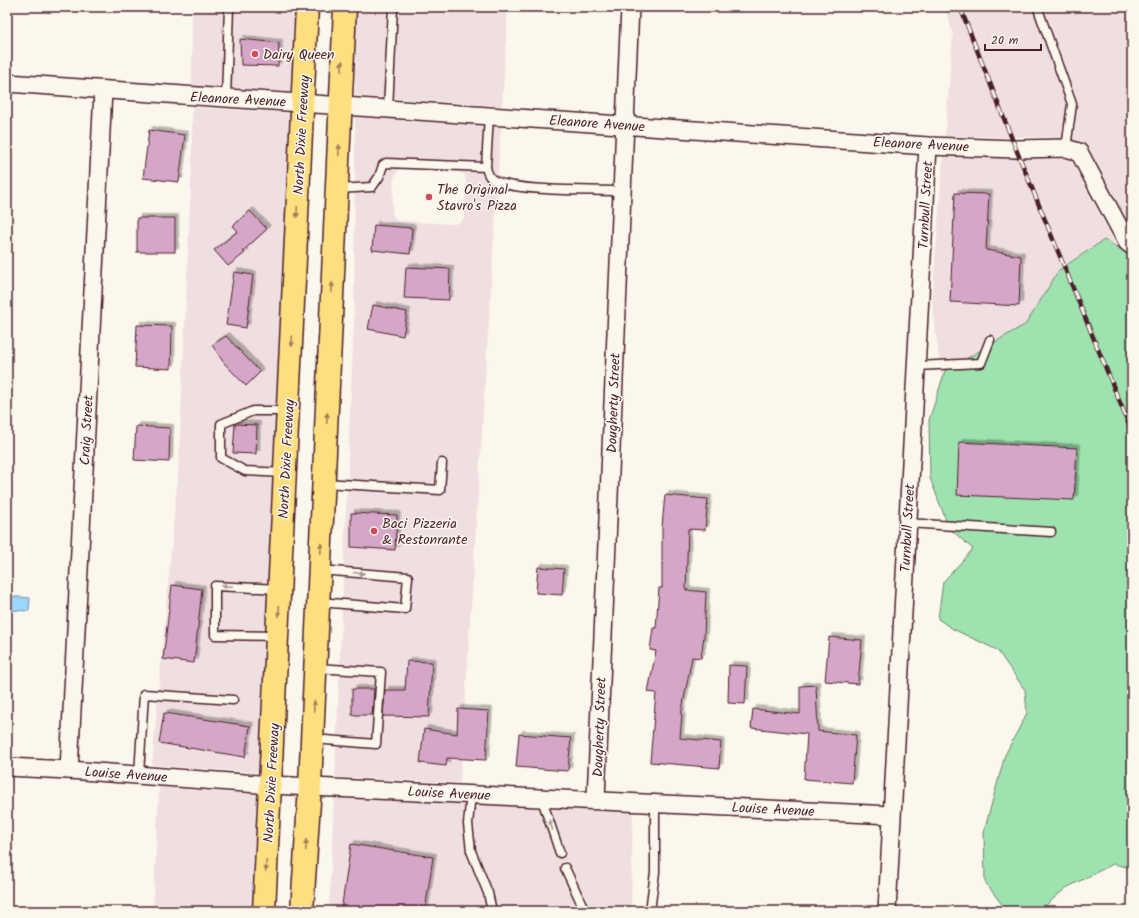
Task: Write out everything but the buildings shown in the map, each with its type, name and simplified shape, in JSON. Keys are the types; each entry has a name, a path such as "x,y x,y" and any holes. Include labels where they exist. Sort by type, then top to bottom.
{"main road":[{"name":"North Dixie Freeway","path":"264,911 307,7"},
{"path":"302,911 310,786 345,7"}],"street":[{"name":"Dougherty Street","path":"596,799 630,7"},
{"name":"Eleanore Avenue","path":"7,83 103,91 625,124 928,146 1016,149 1066,148"},
{"name":"Craig Street","path":"69,770 103,91"},
{"name":"Turnbull Street","path":"887,911 928,146"},
{"path":"1066,148 1079,152 1127,242 1132,246"},
{"name":"Louise Avenue","path":"7,767 69,770 271,785 596,799 891,815"}],"lane":[{"path":"226,99 229,7"},
{"path":"388,109 393,7"},
{"path":"1039,7 1038,9 1072,104 1066,148"},
{"path":"489,116 486,167 488,174 492,179 511,186 622,191"},
{"path":"337,189 372,187 380,177 383,165 386,164 486,167"},
{"path":"916,366 981,363 990,340"},
{"path":"285,473 245,471 221,458 221,424 253,411 288,410"},
{"path":"324,483 440,490 442,463"},
{"path":"907,522 1051,532"},
{"path":"318,602 405,609 408,577 320,570"},
{"path":"278,636 215,635 215,586 280,589"},
{"path":"312,739 376,744 381,672 315,668"},
{"path":"139,775 144,694 233,700"},
{"path":"471,794 468,824 471,851 488,893 492,911"},
{"path":"541,797 560,853"},
{"path":"650,911 655,872 654,802"},
{"path":"565,868 586,911"}],"shaded area":[{"path":"192,7 297,7 293,92 192,86"},
{"path":"356,7 508,7 502,106 355,96"},
{"path":"945,7 1132,7 1132,230 1087,146 1082,142 1067,138 945,136 953,35"},
{"path":"192,107 292,113 262,773 152,765 179,461 192,159"},
{"path":"355,117 501,127 460,783 335,777 354,317","holes":["401,169 459,172 464,174 466,181 464,218 460,222 454,224 399,221 395,219 392,212 394,179 396,173"]},
{"path":"943,157 1064,159 1072,161 1117,247 1104,240 1059,270 1026,324 945,371 942,381 932,302"},
{"path":"159,787 261,795 254,911 153,911"},
{"path":"334,798 633,812 631,911 329,911"}],"green space":[{"path":"1104,240 1132,258 1132,868 1113,864 1066,888 1039,911 1009,911 1006,910 985,882 984,832 1005,755 1027,713 1025,690 997,650 953,629 938,619 943,582 973,549 949,528 930,478 929,420 945,371 1026,324 1059,270"}],"water":[{"path":"7,596 30,598 29,611 7,610"}],"railway":[{"path":"960,7 1016,149 1132,432"}],"place":[{"name":"Dairy Queen","path":"255,54"},
{"name":"The Original Stavro's Pizza","path":"429,197"},
{"name":"Baci Pizzeria & Restonrante","path":"374,531"}]}
